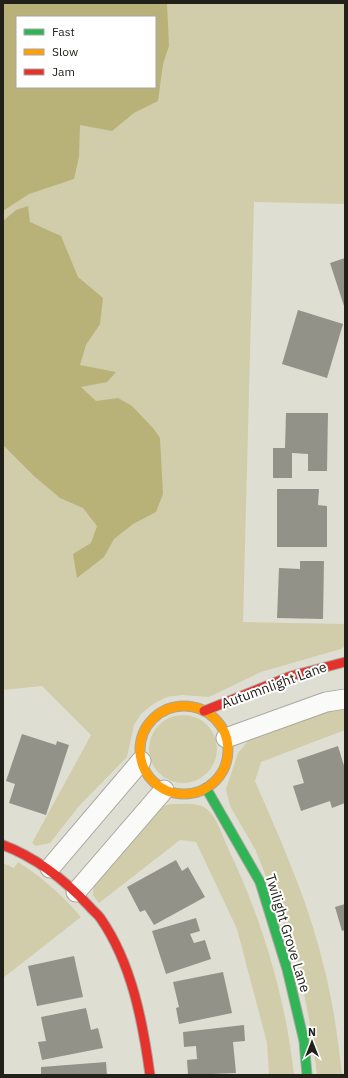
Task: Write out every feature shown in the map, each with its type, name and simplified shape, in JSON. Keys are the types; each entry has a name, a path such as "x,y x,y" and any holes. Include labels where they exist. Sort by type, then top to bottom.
{"street":[{"name":"Autumnlight Lane","path":"204,711 317,668 345,662"},
{"path":"226,738 326,702 345,699"},
{"path":"180,706 192,707 204,711 214,718 222,727 226,738 228,753 225,767 217,779 206,788 192,793 178,794 164,790 150,778 141,761 139,748 141,736 147,725 156,715 167,709 180,706"},
{"path":"50,868 141,761"},
{"name":"Twilight Grove Lane","path":"206,788 260,882 287,970 304,1041 307,1075"},
{"path":"76,892 164,790"},
{"path":"3,844 50,868 76,892 101,919 119,954 138,1007 150,1075"}],"shaded area":[{"path":"3,3 345,3 345,204 254,202 243,622 345,624 345,646 341,649 261,672 209,697 182,695 167,697 153,704 141,714 134,725 127,757 79,806 50,843 36,846 32,843 91,735 42,686 3,690"},
{"path":"3,3 167,3 169,46 163,64 158,101 134,113 112,131 80,125 79,157 74,179 29,194 3,211"},
{"path":"28,206 30,222 61,236 78,277 103,298 100,324 86,345 80,365 116,372 107,382 81,387 96,401 118,398 132,406 153,428 160,438 163,494 156,512 133,524 114,539 104,557 77,578 73,554 91,543 97,526 83,508 60,498 34,476 3,445 3,221 16,210"},
{"path":"345,707 345,730 261,762 255,781 284,849 311,919 330,994 342,1075 317,1075 312,1035 300,972 279,910 256,851 230,806 226,789 238,753 248,741 273,729 321,712"},
{"path":"183,715 196,718 207,725 214,736 217,749 214,762 207,773 196,780 183,783 170,780 159,773 152,762 149,749 152,736 159,725 170,718"},
{"path":"171,804 199,805 211,813 219,826 251,901 270,958 285,1016 294,1075 269,1075 267,1043 237,929 196,842 180,840 99,903 93,895 94,883 159,807"},
{"path":"18,862 51,887 67,901 81,917 3,978 3,863 14,868"}],"building":[{"path":"345,258 345,305 344,306 330,263"},
{"path":"298,310 343,324 327,378 282,364"},
{"path":"286,413 328,413 327,471 308,471 308,454 292,453 292,478 273,478 273,448 285,448"},
{"path":"277,489 319,489 318,505 327,506 327,547 277,547"},
{"path":"300,561 324,561 323,619 277,618 279,568 300,569"},
{"path":"22,734 56,745 57,741 69,745 46,815 9,803 15,784 6,781"},
{"path":"338,746 345,769 345,803 332,808 330,801 301,811 293,786 304,783 297,760"},
{"path":"176,860 182,871 188,867 205,897 154,925 145,910 140,912 127,887"},
{"path":"345,904 345,930 342,931 335,907"},
{"path":"196,918 200,931 190,934 194,943 205,940 211,959 166,974 152,931"},
{"path":"74,956 83,997 37,1006 28,966"},
{"path":"223,972 232,1013 179,1024 176,1008 179,1007 173,982"},
{"path":"86,1008 91,1030 98,1028 103,1048 42,1060 38,1042 46,1041 41,1017"},
{"path":"244,1025 245,1041 233,1042 236,1073 188,1075 187,1060 197,1059 196,1046 184,1047 183,1032"},
{"path":"106,1062 107,1075 41,1075 41,1067"}],"traffic: fast":[{"path":"206,788 260,882 287,969 304,1041 307,1075"}],"traffic: slow":[{"path":"184,706 201,709 215,719 225,733 228,750 225,767 215,781 201,791 184,794 167,791 153,781 143,767 140,750 143,733 153,719 167,709 184,706"}],"traffic: jam":[{"path":"204,711 291,676 345,662"},
{"path":"3,845 27,856 60,878 97,914 112,936 128,974 140,1015 150,1075"}]}
